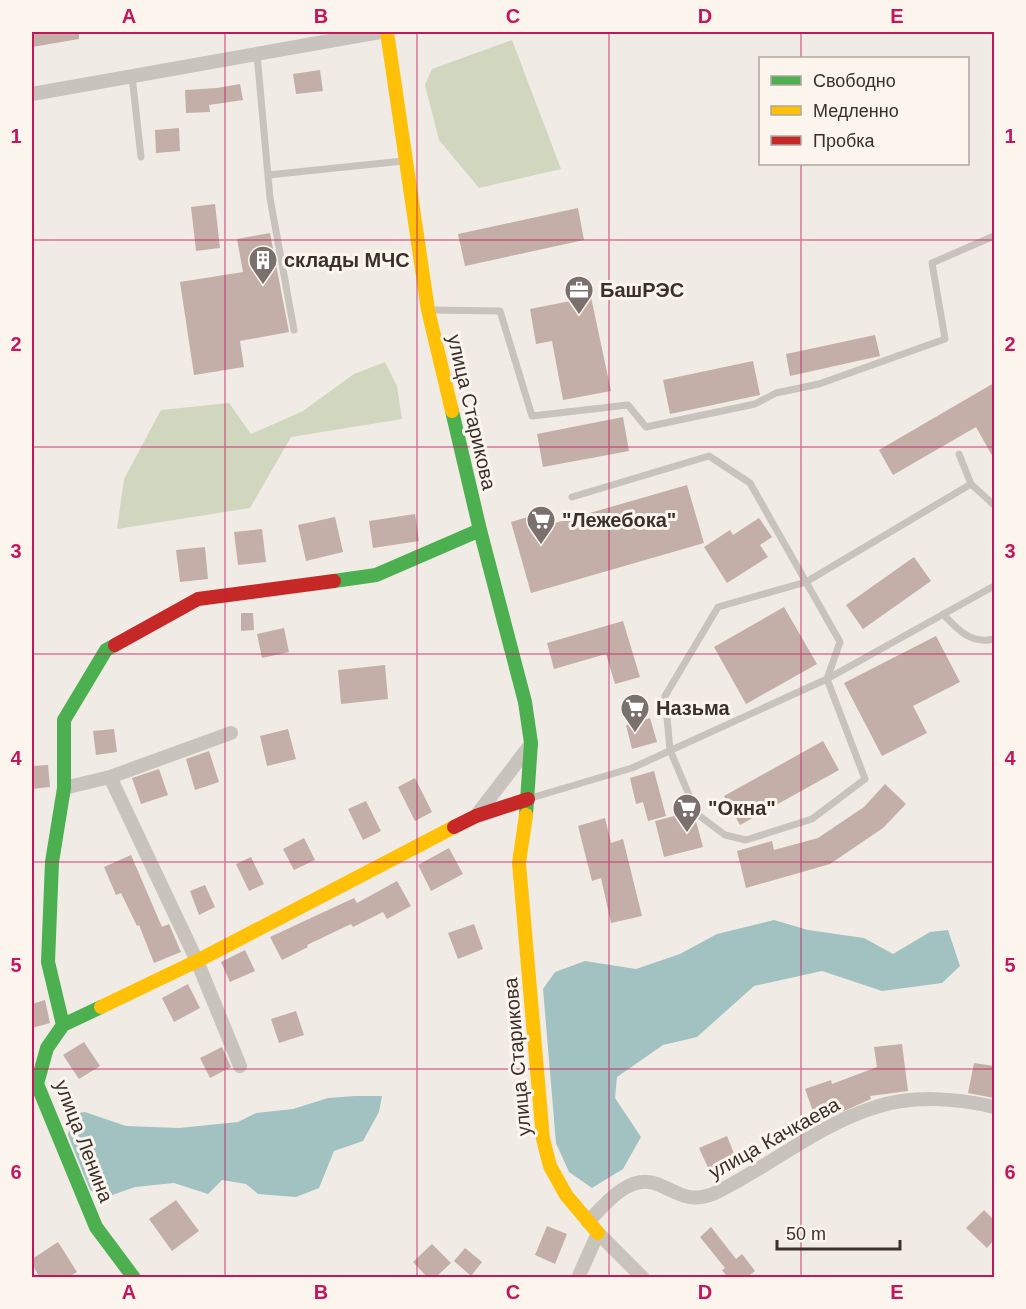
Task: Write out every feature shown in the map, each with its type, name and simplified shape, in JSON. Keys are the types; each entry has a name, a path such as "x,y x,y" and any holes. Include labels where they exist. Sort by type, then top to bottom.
{"street":[{"path":"32,94 380,32"},
{"name":"улица Старикова","path":"387,32 428,310 480,530 525,702 531,743 528,799 519,863 543,1139 550,1166 566,1195 598,1233 643,1278"},
{"path":"480,530 376,575 198,599 106,650 64,720 64,788 52,862 48,962 63,1025 197,961 476,816 528,799"},
{"path":"64,788 110,777 231,733"},
{"path":"476,816 531,743"},
{"path":"110,777 197,961 240,1066"},
{"name":"улица Ленина","path":"63,1025 47,1048 37,1084 96,1227 131,1272"},
{"name":"улица Качкаева","path":"588,1222 606,1202 622,1189 640,1182 654,1183 689,1198 702,1198 713,1194 838,1122 875,1107 907,1100 974,1102 994,1107"},
{"path":"578,1278 598,1233"}],"lane":[{"path":"257,54 270,198 294,330"},
{"path":"132,76 141,157"},
{"path":"268,175 406,161"},
{"path":"428,310 500,311 532,416 628,405 646,427 755,404 776,393 819,384 945,339 932,263 994,236"},
{"path":"959,454 971,484 994,505"},
{"path":"572,497 709,456 750,483 806,582 840,642 827,679 865,779 812,819 746,840 725,835 697,814 670,750 665,696 718,607 806,582 971,484"},
{"path":"528,799 632,768 827,679 994,586"},
{"path":"943,614 961,633 986,641 994,639"}],"green space":[{"path":"512,40 561,169 479,188 439,140 425,85 432,69"},
{"path":"385,362 397,386 402,419 291,437 250,508 117,529 124,479 161,410 229,403 251,434 303,411 354,374"}],"water":[{"path":"774,920 808,930 864,938 893,954 930,932 948,930 960,966 942,983 882,991 822,971 754,986 697,1037 663,1045 617,1077 615,1098 641,1137 623,1169 592,1188 569,1172 556,1143 543,989 555,972 585,961 636,969 680,954 717,934"},
{"path":"382,1096 379,1112 363,1141 334,1151 319,1188 296,1197 258,1194 246,1184 222,1180 208,1194 174,1183 135,1187 104,1198 90,1190 68,1135 72,1114 85,1112 126,1126 179,1128 238,1122 256,1113 293,1109 328,1098"}],"building":[{"path":"32,32 79,32 79,39 32,47"},
{"path":"320,70 323,91 296,94 293,74"},
{"path":"240,84 243,100 209,105 210,112 186,113 185,90"},
{"path":"179,128 180,151 156,153 155,130"},
{"path":"215,204 220,248 196,251 191,207"},
{"path":"578,208 584,240 465,266 458,234"},
{"path":"270,233 289,332 240,341 244,367 194,375 180,282 243,272 237,239"},
{"path":"591,297 611,391 563,400 552,341 536,344 530,309"},
{"path":"875,335 880,356 790,376 786,354"},
{"path":"753,361 760,395 670,414 663,380"},
{"path":"994,383 994,459 976,427 893,475 879,450"},
{"path":"623,417 629,451 543,467 537,434"},
{"path":"687,485 704,543 531,593 511,522 551,510 555,523"},
{"path":"415,514 419,541 373,548 369,521"},
{"path":"335,517 343,552 306,561 298,525"},
{"path":"759,518 772,537 760,545 768,557 727,583 704,547 730,530 733,535"},
{"path":"262,529 266,562 238,565 234,532"},
{"path":"205,547 208,579 180,582 176,550"},
{"path":"914,557 931,581 863,629 846,605"},
{"path":"784,607 817,664 746,704 714,647"},
{"path":"241,613 253,613 254,630 241,631"},
{"path":"623,621 640,677 615,684 606,654 554,669 547,643"},
{"path":"284,628 289,652 262,658 257,634"},
{"path":"936,636 960,682 913,706 927,733 882,756 844,683"},
{"path":"385,665 388,699 341,704 338,670"},
{"path":"650,718 657,742 632,749 626,725"},
{"path":"114,729 117,752 96,755 93,731"},
{"path":"288,729 296,759 267,766 260,736"},
{"path":"823,741 839,770 740,825 724,796"},
{"path":"209,751 219,782 195,790 186,759"},
{"path":"48,765 50,787 32,789 32,766"},
{"path":"159,769 168,795 141,804 132,778"},
{"path":"654,771 666,816 648,821 643,802 636,804 630,778"},
{"path":"415,778 432,812 415,821 398,787"},
{"path":"885,784 906,804 883,828 830,864 746,888 737,851 772,841 774,850 818,838 864,807"},
{"path":"366,801 381,831 363,840 348,809"},
{"path":"690,812 696,821 703,847 664,857 655,821"},
{"path":"605,818 611,843 623,839 642,916 611,923 601,878 592,881 578,826"},
{"path":"304,838 315,860 294,870 283,849"},
{"path":"449,848 463,874 431,891 418,865"},
{"path":"131,855 162,927 169,924 181,952 154,963 139,925 137,926 121,893 116,895 104,867"},
{"path":"251,857 264,884 249,891 236,864"},
{"path":"397,881 411,906 387,919 383,912 353,927 351,924 282,960 270,937 354,898 357,903"},
{"path":"205,885 215,907 199,915 190,891"},
{"path":"474,924 483,949 458,959 448,933"},
{"path":"245,950 255,971 230,982 221,962"},
{"path":"188,984 200,1008 174,1022 162,998"},
{"path":"45,1000 50,1023 32,1028 32,1004"},
{"path":"296,1011 304,1035 279,1043 271,1019"},
{"path":"84,1042 100,1066 79,1079 63,1055"},
{"path":"902,1044 908,1091 870,1096 871,1099 817,1123 805,1089 831,1080 832,1084 877,1067 874,1047"},
{"path":"222,1047 231,1067 210,1078 200,1058"},
{"path":"974,1063 994,1066 994,1098 968,1093"},
{"path":"727,1136 737,1161 710,1172 699,1148"},
{"path":"176,1200 199,1231 172,1251 149,1219"},
{"path":"984,1210 994,1220 994,1240 987,1248 966,1228"},
{"path":"547,1226 567,1234 555,1264 535,1255"},
{"path":"711,1227 736,1259 742,1254 755,1271 746,1278 728,1278 722,1270 725,1268 700,1237"},
{"path":"58,1242 77,1272 67,1278 40,1278 32,1264 32,1259"},
{"path":"432,1244 451,1263 435,1278 428,1278 413,1262"},
{"path":"465,1248 482,1262 471,1276 454,1261"}],"traffic: fast":[{"path":"452,411 525,702 531,743 526,815"},
{"path":"334,581 376,575 480,530"},
{"path":"63,1025 48,962 52,862 64,788 64,720 106,650 115,645"},
{"path":"101,1007 63,1025 47,1048 37,1084 96,1227 134,1278"}],"traffic: slow":[{"path":"387,32 428,310 452,411"},
{"path":"526,815 519,863 543,1139 550,1166 566,1195 598,1233"},
{"path":"101,1007 197,961 454,827"}],"traffic: jam":[{"path":"115,645 198,599 334,581"},
{"path":"454,827 476,816 528,799"}],"place":[{"name":"склады МЧС","path":"263,286"},
{"name":"БашРЭС","path":"579,316"},
{"name":"\"Лежебока\"","path":"541,546"},
{"name":"Назьма","path":"635,734"},
{"name":"\"Окна\"","path":"687,834"}]}
